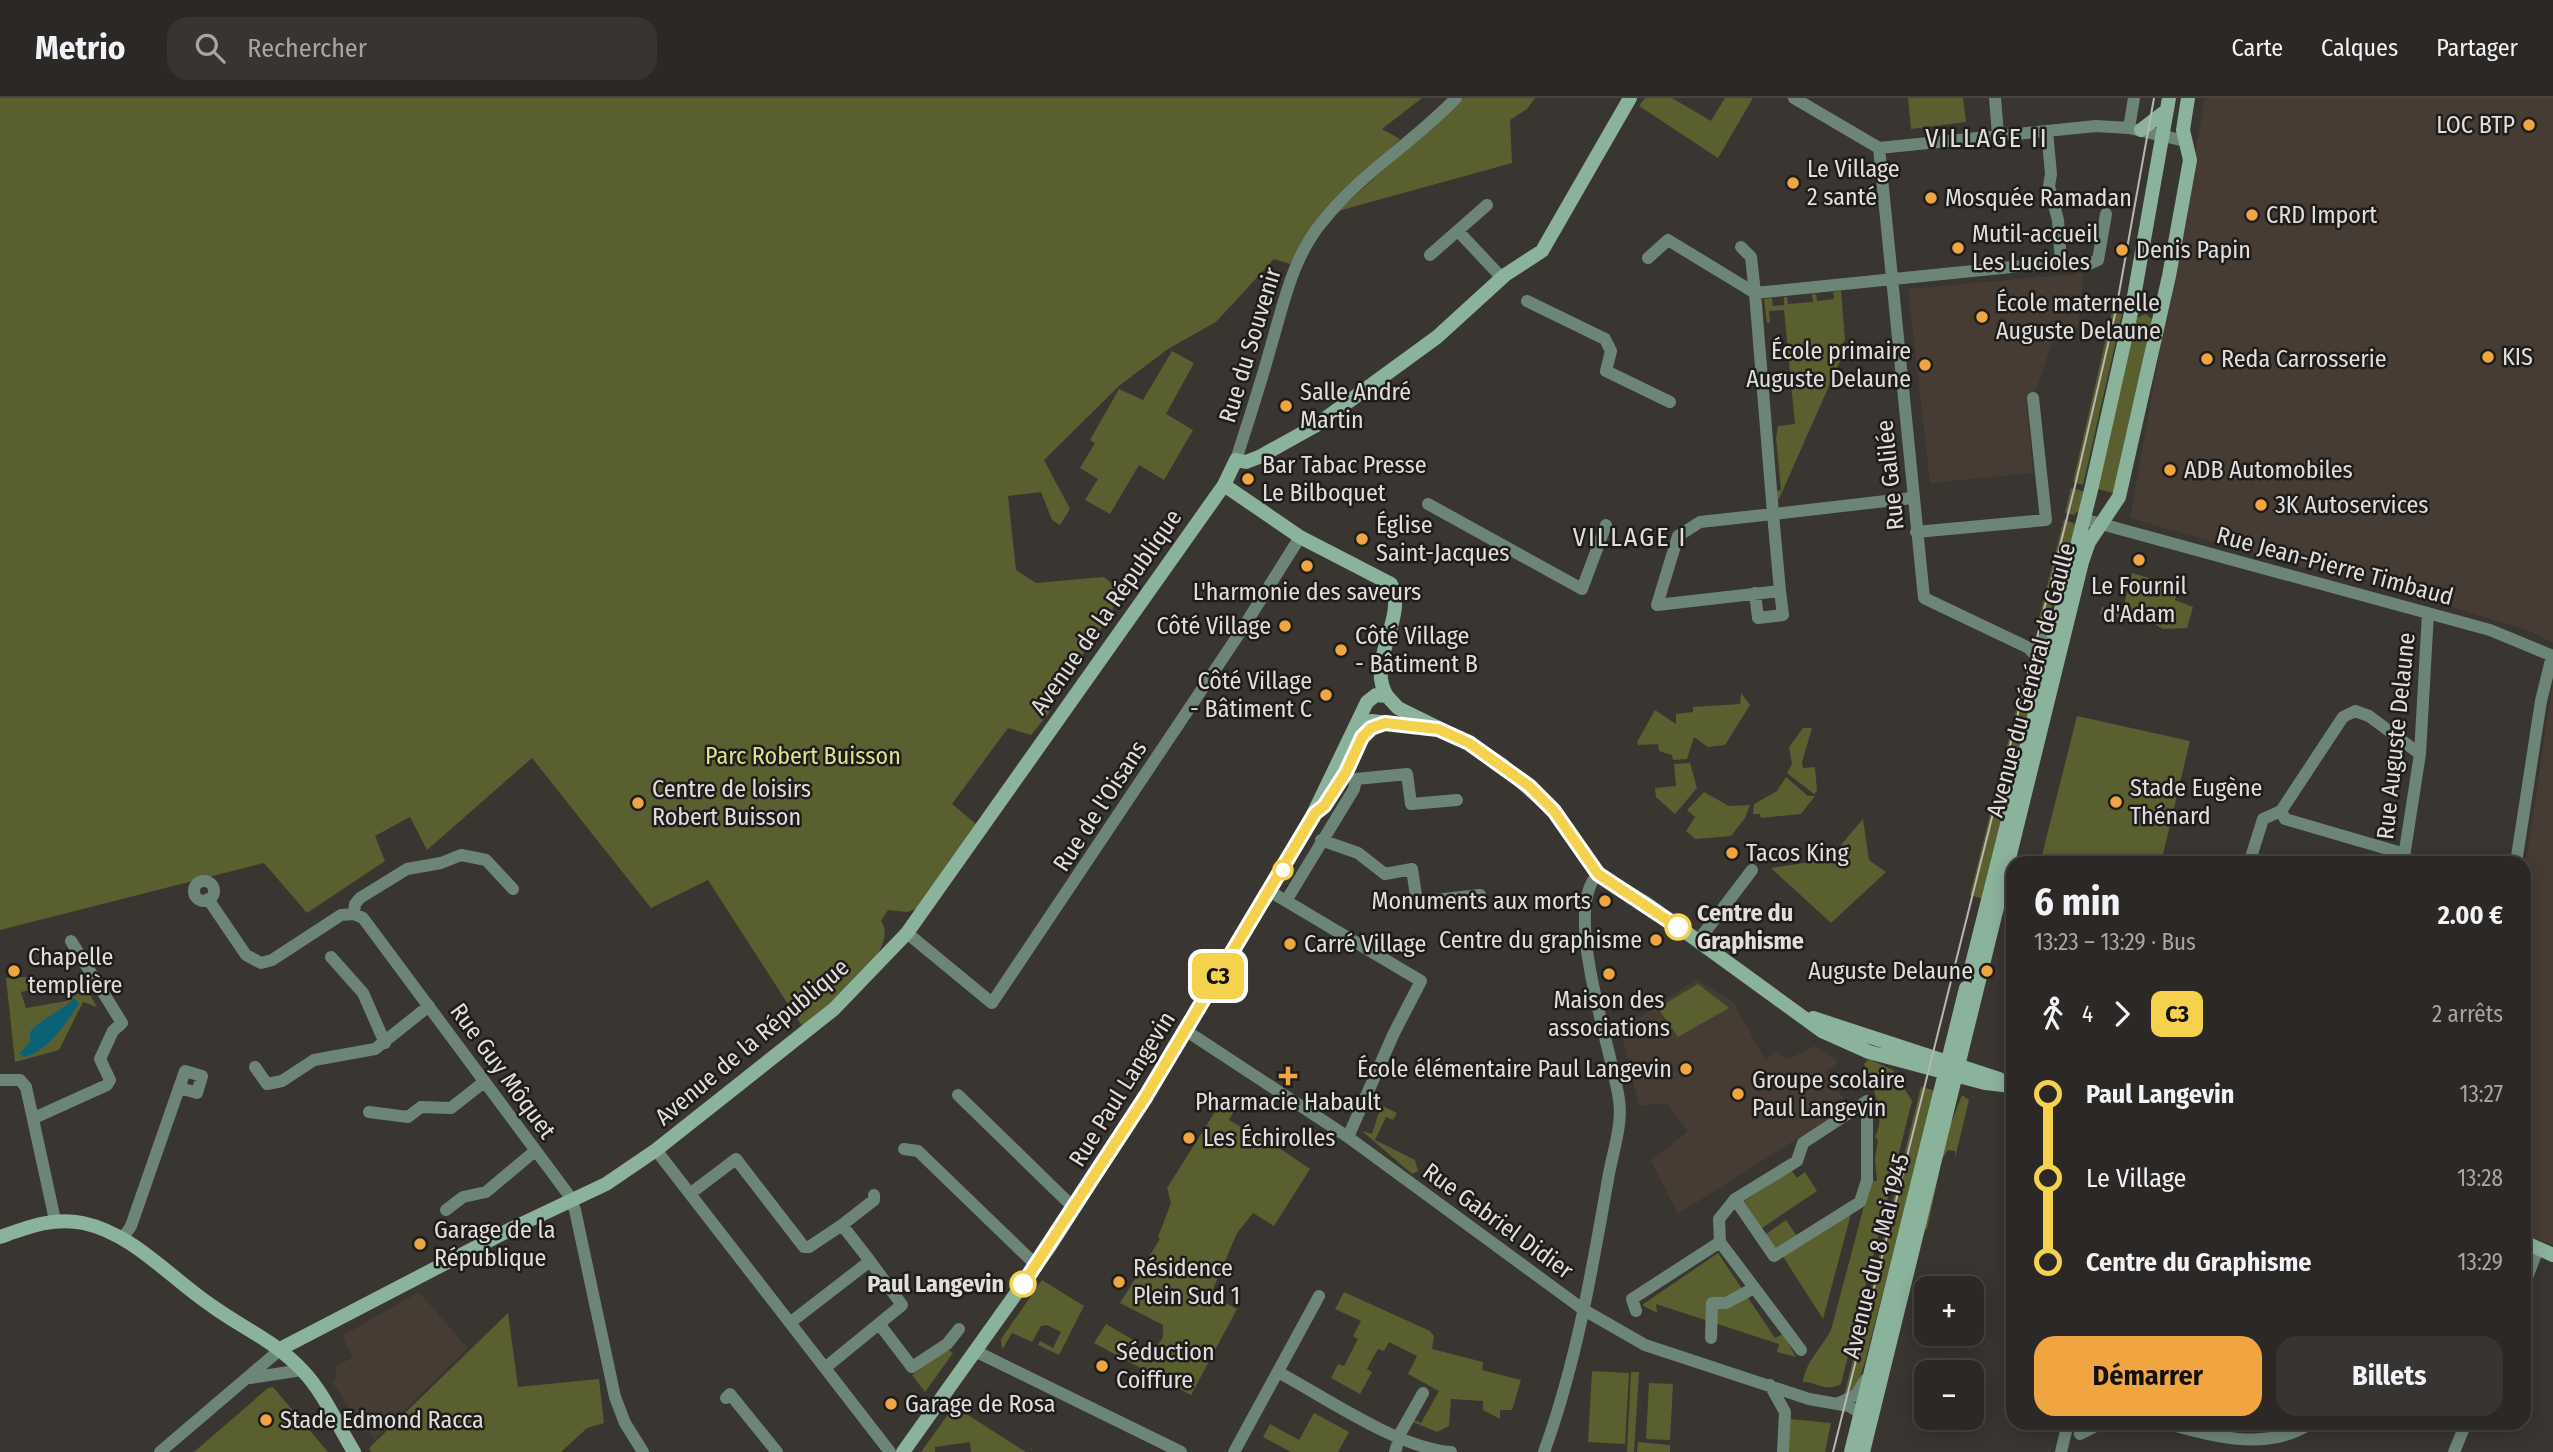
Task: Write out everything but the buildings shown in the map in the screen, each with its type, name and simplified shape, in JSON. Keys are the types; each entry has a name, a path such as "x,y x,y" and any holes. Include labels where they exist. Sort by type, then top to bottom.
{"street":[{"name":"Rue du Souvenir","path":"1236,460 1283,300 1310,239 1338,202 1370,172 1432,122 1456,98"},
{"path":"1236,460 1246,462 1259,457 1315,426 1437,337 1502,278 1542,251 1630,98"},
{"path":"1794,98 1879,148 2095,127 2135,129 2185,141"},
{"path":"1995,98 1998,135"},
{"path":"2134,98 2135,129"},
{"name":"Avenue du Général de Gaulle","path":"1960,1011 2082,562 2089,542 2104,524 2119,497 2169,276 2190,160 2183,130 2188,98"},
{"path":"2135,129 2168,104"},
{"name":"Avenue du Général de Gaulle","path":"2008,856 2052,670 2055,632 2132,308 2168,104"},
{"path":"2047,131 2051,174 2049,186 2058,220 2061,262"},
{"name":"Rue Galilée","path":"1879,148 1924,598 2029,648 2052,670"},
{"path":"1430,256 1487,205"},
{"path":"1648,258 1668,240 1755,293 2061,262 2088,264 2098,260 2106,214"},
{"path":"1458,231 1502,278"},
{"path":"1741,247 1751,257 1783,615 1758,618 1755,593"},
{"path":"1527,301 1605,339 1611,351 1606,371 1670,402"},
{"path":"1916,532 2046,520 2033,398"},
{"name":"Avenue de la République","path":"282,1348 513,1227 606,1184 656,1150 834,1009 907,933 1224,485 1236,460"},
{"path":"1224,485 1300,537 1391,584 1394,602 1379,678 1389,699 1393,716 1381,724"},
{"path":"1780,591 1657,605 1678,536 1700,522 1912,498"},
{"path":"1428,505 1582,589 1606,525"},
{"name":"Rue Jean-Pierre Timbaud","path":"2083,519 2490,630 2553,656"},
{"name":"Rue de l'Oisans","path":"907,933 992,1003 1234,642 1300,537"},
{"name":"Rue Auguste Delaune","path":"2404,856 2420,754 2428,613"},
{"path":"2029,648 2055,632"},
{"path":"2517,856 2541,702 2553,656"},
{"name":"Rue Paul Langevin","path":"1347,772 1366,704 1381,664"},
{"path":"1438,729 1381,724 1366,716 1366,704 1376,695 1389,699 1398,708 1469,743 1529,786 1554,811 1598,874 1698,941 1822,1031 1923,1073 1935,1087 1939,1099"},
{"path":"2252,854 2263,819 2281,811 2343,717 2355,711 2369,716 2420,754"},
{"name":"Rue Paul Langevin","path":"903,1452 976,1352 1074,1208 1315,813 1324,806 1347,772 1362,737 1381,724"},
{"path":"1286,901 1354,789 1347,772 1407,774 1411,804 1457,800"},
{"path":"2281,811 2285,819 2398,856"},
{"path":"1321,840 1358,853 1385,874 1412,869 1417,902 1480,895"},
{"path":"208,899 246,955 261,963 272,960 338,917 354,914 355,904 360,898 407,869 441,863 461,855 486,860 513,889"},
{"name":"Avenue du Général de Gaulle","path":"1953,1068 1966,1033 2006,864"},
{"path":"1698,941 1752,870"},
{"path":"1544,1452 1584,1310 1620,1109 1594,998 1589,960 1586,897 1590,882 1598,874"},
{"path":"1269,891 1421,981 1388,1045 1349,1137"},
{"name":"Rue Guy Môquet","path":"354,914 363,918 572,1201 615,1397 625,1423 643,1452"},
{"path":"34,1118 107,1085 110,1080 100,1059 113,1031 122,1023 71,941"},
{"path":"331,957 363,993 385,1043"},
{"path":"255,1067 267,1084 273,1084 314,1060 375,1049 429,1006"},
{"path":"1925,1053 1942,1046 1960,1011"},
{"path":"1953,1068 1963,1027 1960,1011"},
{"path":"1798,1013 1925,1053 1953,1068 2006,1084"},
{"name":"Rue Gabriel Didier","path":"1185,1030 1349,1137 1584,1310 1645,1345 1809,1399 1839,1403 1860,1413"},
{"path":"1966,1033 1973,1057 1986,1078"},
{"path":"1882,1055 1953,1068 2006,1082"},
{"name":"Avenue du 8 Mai 1945","path":"1854,1452 1860,1413 1939,1099 1953,1068"},
{"name":"Avenue du 8 Mai 1945","path":"1863,1452 1953,1068"},
{"path":"0,1080 13,1078 23,1083 34,1118 55,1220"},
{"path":"1941,1128 1967,1086 1986,1078"},
{"path":"369,1112 408,1116 421,1107 451,1108 484,1082"},
{"path":"123,1238 131,1226 180,1088"},
{"name":"Rue Paul Langevin","path":"958,1095 1074,1208"},
{"path":"1735,1199 1774,1256 1860,1202 1867,1180 1867,1102 1803,1143 1797,1161 1735,1199 1719,1219 1720,1241 1801,1350"},
{"path":"904,1149 918,1151 1036,1265"},
{"path":"656,1150 890,1452"},
{"path":"446,1210 463,1197 486,1192 535,1152"},
{"path":"691,1193 736,1159 804,1247 809,1247 842,1225 874,1200 874,1195"},
{"path":"0,1237 55,1220 93,1226 123,1238 213,1307 282,1348 302,1370 354,1452"},
{"path":"826,1367 900,1309 901,1301 842,1225"},
{"path":"1636,1311 1632,1299 1720,1241"},
{"path":"2531,1245 2553,1255"},
{"path":"2531,1266 2538,1248"},
{"path":"791,1322 870,1261"},
{"path":"1711,1338 1712,1303 1726,1303 1754,1288"},
{"path":"1234,1452 1319,1296"},
{"path":"880,1325 912,1367 947,1345 958,1329"},
{"path":"160,1452 282,1348"},
{"path":"976,1352 1181,1452"},
{"path":"1839,1403 1863,1388 1873,1360"},
{"path":"247,1379 302,1370"},
{"path":"1278,1372 1401,1438 1433,1450 1451,1452"},
{"path":"1770,1385 1785,1412 1783,1452"},
{"path":"1395,1452 1423,1393"},
{"path":"726,1398 730,1394 777,1452"},
{"path":"1785,1412 1793,1404 1809,1399"},
{"path":"2061,1452 2066,1430"},
{"path":"2080,1434 2088,1430"},
{"path":"2190,1430 2232,1442 2256,1445 2276,1442 2298,1430"},
{"path":"2454,1452 2463,1430"}],"shaded area":[{"path":"2205,98 2553,98 2553,643 2530,631 2390,588 2381,571 2357,583 2130,518"},
{"path":"2084,273 2078,328 2056,332 2037,387 2026,398 2033,473 1930,483 1908,289"},
{"path":"2553,681 2553,1245 2531,1237 2531,856 2527,856"},
{"name":"Groupe scolaire Paul Langevin","path":"1696,979 1734,1003 1765,1060 1776,1052 1787,1060 1815,1046 1839,1062 1825,1072 1849,1106 1678,1214 1651,1161 1688,1131 1667,1103 1639,1106 1619,1022 1640,1017"},
{"path":"419,1292 468,1348 374,1440 369,1431 366,1433 332,1382 336,1379 335,1367 353,1357 342,1336"}],"green space":[{"name":"Parc Robert Buisson","path":"0,98 1422,98 1382,129 1400,139 1332,204 1290,264 1274,259 1216,322 1168,349 1120,385 1044,460 1070,509 1060,525 1052,520 1041,492 1008,496 1016,570 1036,583 1104,577 1117,588 1112,613 1050,701 1049,713 1031,735 1008,728 952,804 976,824 917,909 907,912 888,910 881,921 885,933 881,948 871,963 842,994 802,1026 708,880 651,908 532,758 427,850 410,817 375,836 385,861 307,913 264,863 0,930"},
{"path":"1463,98 1535,98 1527,109 1510,120 1512,163 1338,211"},
{"path":"1645,98 1672,98 1711,121 1725,98 1753,98 1718,158 1639,106"},
{"path":"1908,98 1963,98 1966,122 1911,129"},
{"path":"1841,291 1845,340 1835,357 1840,361 1779,499 1775,500 1774,491 1781,490 1776,438 1778,426 1795,424 1784,310 1769,311 1770,323 1767,323 1764,299 1772,298 1773,306 1784,305 1784,297 1787,297 1788,304 1813,302 1812,294 1816,294 1817,301 1834,299 1833,292"},
{"path":"2112,312 2122,314 2083,485 2073,482"},
{"path":"2146,314 2154,321 2117,494 2094,488 2134,319"},
{"path":"1172,351 1194,363 1166,414 1193,430 1164,480 1139,465 1110,514 1085,500 1098,479 1080,468 1095,443 1090,440 1119,389 1143,400"},
{"path":"2071,488 2086,492 2080,513 2076,512 2075,515 2065,513"},
{"path":"2064,519 2077,525 2061,592 2055,592 2047,628 2037,626"},
{"path":"2132,573 2179,587 2175,600 2193,607 2187,628 2163,629 2148,620 2100,615 2102,607 2122,612"},
{"path":"2023,682 2038,686 1984,899 1970,895"},
{"path":"1741,693 1750,705 1725,745 1708,747 1694,737 1687,759 1673,760 1672,755 1659,751 1658,744 1638,745 1637,742 1655,710 1676,724 1676,714 1693,712 1693,707 1740,704"},
{"name":"Stade Eugène Thénard","path":"2077,716 2190,741 2163,856 2042,856"},
{"path":"1803,728 1812,728 1802,762 1803,768 1815,767 1817,791 1814,794 1787,773 1792,764 1789,747"},
{"path":"1690,763 1697,788 1675,814 1656,797 1655,788 1676,786 1674,764"},
{"path":"1786,777 1808,796 1815,796 1801,814 1761,818 1760,814 1753,814 1754,804 1777,791"},
{"path":"1704,792 1729,806 1750,805 1745,818 1731,836 1695,839 1686,831 1695,817 1687,810"},
{"path":"1863,819 1869,860 1886,872 1831,923 1771,868 1829,859"},
{"path":"28,977 30,990 21,992 26,1008 66,1001 86,988 97,1007 83,1002 59,1050 15,1062 6,978"},
{"path":"1698,984 1729,1008 1678,1037 1658,1008"},
{"path":"1869,1059 1893,1070 1912,1101 1841,1384 1825,1387 1803,1382 1811,1361 1831,1330 1867,1195 1869,1176 1875,1182 1877,1180 1875,1159 1878,1140 1875,1137 1879,1110 1864,1064"},
{"path":"1921,1087 1933,1090 1933,1100 1865,1362 1856,1388 1844,1396"},
{"path":"1962,1095 1969,1100 1955,1158 1955,1151 1948,1150 1942,1159 1927,1229 1923,1230 1920,1227 1937,1158"},
{"path":"1223,1099 1239,1102 1229,1120 1261,1139 1263,1137 1310,1169 1274,1226 1253,1213 1237,1233 1213,1289 1224,1295 1222,1301 1237,1309 1191,1395 1094,1343 1106,1324 1135,1341 1133,1346 1142,1351 1146,1346 1155,1349 1163,1337 1163,1325 1120,1303 1160,1239 1158,1237 1171,1203 1167,1188"},
{"path":"1376,1103 1397,1113 1393,1120 1386,1117 1375,1140 1415,1160 1418,1171 1412,1174 1362,1131 1372,1134 1379,1112 1373,1107"},
{"path":"1791,1170 1797,1178 1805,1172 1817,1191 1762,1228 1744,1201"},
{"path":"1852,1210 1823,1319 1782,1255"},
{"path":"1786,1220 1796,1235 1776,1249 1766,1234"},
{"path":"1718,1253 1775,1338 1783,1334 1796,1357 1777,1352 1779,1344 1656,1304 1657,1313 1642,1305"},
{"path":"1042,1280 1084,1306 1059,1355 1038,1345 1040,1341 1053,1348 1061,1332 1047,1325 1041,1326 1032,1342 1012,1333 1002,1350 1001,1339"},
{"path":"1344,1292 1430,1331 1434,1336 1432,1349 1483,1362 1482,1370 1521,1380 1512,1410 1500,1410 1500,1419 1483,1410 1483,1401 1451,1399 1449,1426 1437,1432 1413,1422 1414,1420 1421,1423 1439,1391 1408,1374 1417,1356 1389,1342 1384,1351 1378,1349 1367,1369 1372,1372 1360,1394 1331,1378 1338,1364 1344,1366 1358,1339 1353,1336 1361,1321 1335,1309"},
{"path":"508,1313 518,1387 599,1379 604,1423 587,1428 561,1452 371,1452 369,1448"},
{"path":"947,1349 953,1353 925,1392 912,1375"},
{"path":"1592,1371 1629,1373 1625,1444 1588,1442"},
{"path":"1631,1372 1639,1372 1634,1452 1627,1452"},
{"path":"1649,1383 1673,1384 1670,1440 1646,1439"},
{"name":"Stade Edmond Racca","path":"273,1387 328,1452 194,1452 268,1388"},
{"path":"954,1406 1026,1452 971,1452 970,1442 935,1447 935,1452 921,1452"},
{"path":"1314,1413 1349,1432 1338,1452 1291,1452 1263,1437 1270,1424 1299,1440"},
{"path":"1790,1419 1831,1423 1825,1452 1789,1452"},
{"path":"1638,1442 1670,1445 1670,1452 1637,1452"}],"water":[{"path":"74,998 79,1003 56,1036 32,1054 24,1057 19,1054 30,1042 30,1032"}],"tram line":[{"path":"1833,1452 2075,486 2116,310 2154,98"}],"bus line":[{"name":"C3","path":"1023,1284 1146,1096 1315,813 1324,806 1346,772 1365,732 1377,724 1413,724 1438,729 1469,743 1501,764 1529,786 1554,811 1598,874 1678,927"}],"place":[{"name":"LOC BTP","path":"2529,125"},
{"name":"Le Village 2 santé","path":"1793,183"},
{"name":"Mosquée Ramadan","path":"1931,198"},
{"name":"CRD Import","path":"2252,215"},
{"name":"Mutil-accueil Les Lucioles","path":"1958,248"},
{"name":"Denis Papin","path":"2122,250"},
{"name":"École maternelle Auguste Delaune","path":"1982,317"},
{"name":"KIS","path":"2488,357"},
{"name":"Reda Carrosserie","path":"2207,359"},
{"name":"École primaire Auguste Delaune","path":"1925,365"},
{"name":"Salle André Martin","path":"1286,406"},
{"name":"ADB Automobiles","path":"2170,470"},
{"name":"Bar Tabac Presse Le Bilboquet","path":"1248,479"},
{"name":"3K Autoservices","path":"2261,505"},
{"name":"Église Saint-Jacques","path":"1362,539"},
{"name":"Le Fournil d'Adam","path":"2139,560"},
{"name":"L'harmonie des saveurs","path":"1307,566"},
{"name":"Côté Village","path":"1285,626"},
{"name":"Côté Village - Bâtiment B","path":"1341,650"},
{"name":"Côté Village - Bâtiment C","path":"1326,695"},
{"name":"Stade Eugène Thénard","path":"2116,802"},
{"name":"Centre de loisirs Robert Buisson","path":"638,803"},
{"name":"Tacos King","path":"1732,853"},
{"name":"Monuments aux morts","path":"1605,901"},
{"name":"Centre du Graphisme","path":"1678,927"},
{"name":"Centre du graphisme","path":"1656,940"},
{"name":"Carré Village","path":"1290,944"},
{"name":"Chapelle templière","path":"14,971"},
{"name":"Auguste Delaune","path":"1987,971"},
{"name":"Maison des associations","path":"1609,974"},
{"name":"École élémentaire Paul Langevin","path":"1686,1069"},
{"name":"Pharmacie Habault","path":"1288,1076"},
{"name":"Groupe scolaire Paul Langevin","path":"1738,1094"},
{"name":"Les Échirolles","path":"1189,1138"},
{"name":"Garage de la République","path":"420,1244"},
{"name":"Résidence Plein Sud 1","path":"1119,1282"},
{"name":"Paul Langevin","path":"1023,1284"},
{"name":"Séduction Coiffure","path":"1102,1366"},
{"name":"Garage de Rosa","path":"891,1404"},
{"name":"Stade Edmond Racca","path":"266,1420"}],"district":[{"name":"VILLAGE II","path":"1987,138"},
{"name":"VILLAGE I","path":"1630,537"}]}
